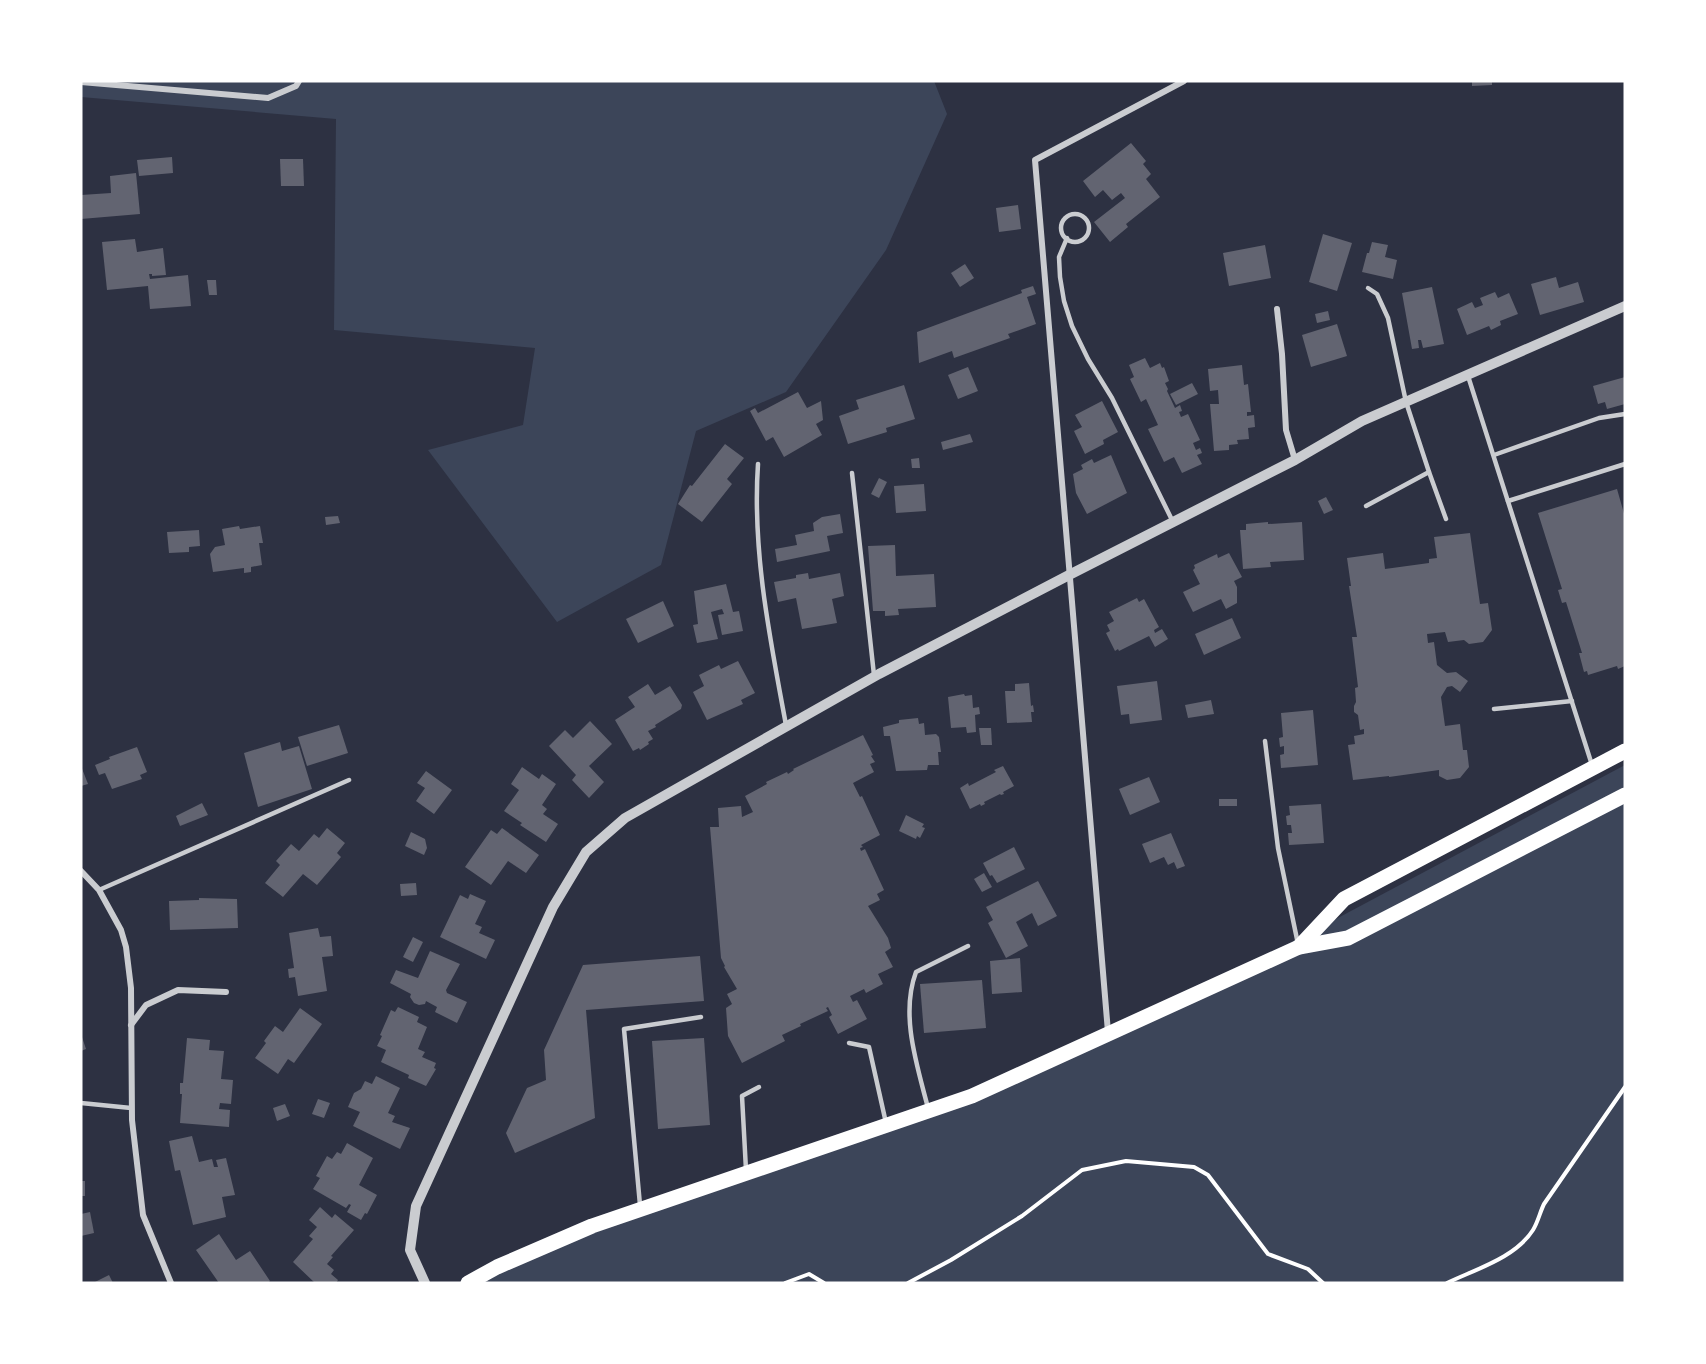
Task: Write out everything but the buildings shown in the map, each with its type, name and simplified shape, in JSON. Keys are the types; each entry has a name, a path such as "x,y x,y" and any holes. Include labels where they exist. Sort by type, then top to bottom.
{"main road":[{"path":"1299,947 1344,899 1625,751"},
{"path":"468,1283 592,1226 640,1208 972,1096 1299,947 1348,938 1625,795"}],"street":[{"path":"81,81 268,98 296,86 299,81"},
{"path":"1108,1035 1035,160 1184,81"},
{"path":"425,1283 410,1250 416,1206 553,907 586,852 625,819 874,677 1295,460 1362,421 1625,306"},
{"path":"1277,309 1286,430 1295,460"},
{"path":"81,871 99,890 121,930 126,947 131,988 131,1108 143,1215 171,1283"},
{"path":"131,1025 146,1005 178,990 226,992"}],"lane":[{"path":"1066,238 1075,241 1086,236 1088,223 1083,216 1070,215 1063,221 1062,230 1066,238 1059,256 1064,300 1072,326 1088,359 1112,398 1173,522"},
{"path":"1368,288 1377,294 1388,318 1406,402 1446,519"},
{"path":"1468,375 1593,768"},
{"path":"1494,455 1599,418 1625,414"},
{"path":"758,464 756,497 767,623 786,727"},
{"path":"1508,501 1625,464"},
{"path":"1366,506 1429,472"},
{"path":"852,473 874,677"},
{"path":"1494,709 1572,700"},
{"path":"1265,741 1278,848 1299,947"},
{"path":"99,890 349,780"},
{"path":"928,1111 915,1059 908,1008 911,985 916,972 968,946"},
{"path":"640,1208 624,1029 701,1017"},
{"path":"849,1043 869,1047 887,1125"},
{"path":"746,1173 742,1096 759,1087"},
{"path":"81,1103 131,1108"}],"path":[{"path":"1447,1283 1506,1255 1524,1242 1535,1227 1544,1204 1625,1087"},
{"path":"908,1283 951,1260 1022,1216 1082,1170 1126,1161 1194,1167 1208,1175 1268,1254 1308,1269 1323,1283"},
{"path":"785,1283 809,1274 824,1283"}],"shaded area":[{"path":"81,81 934,81 947,114 886,250 786,392 696,431 661,565 557,622 428,450 523,425 535,348 334,330 336,119 81,97"},
{"path":"1625,765 1625,1283 467,1283 488,1272 887,1125 1184,996 1319,928"}]}
